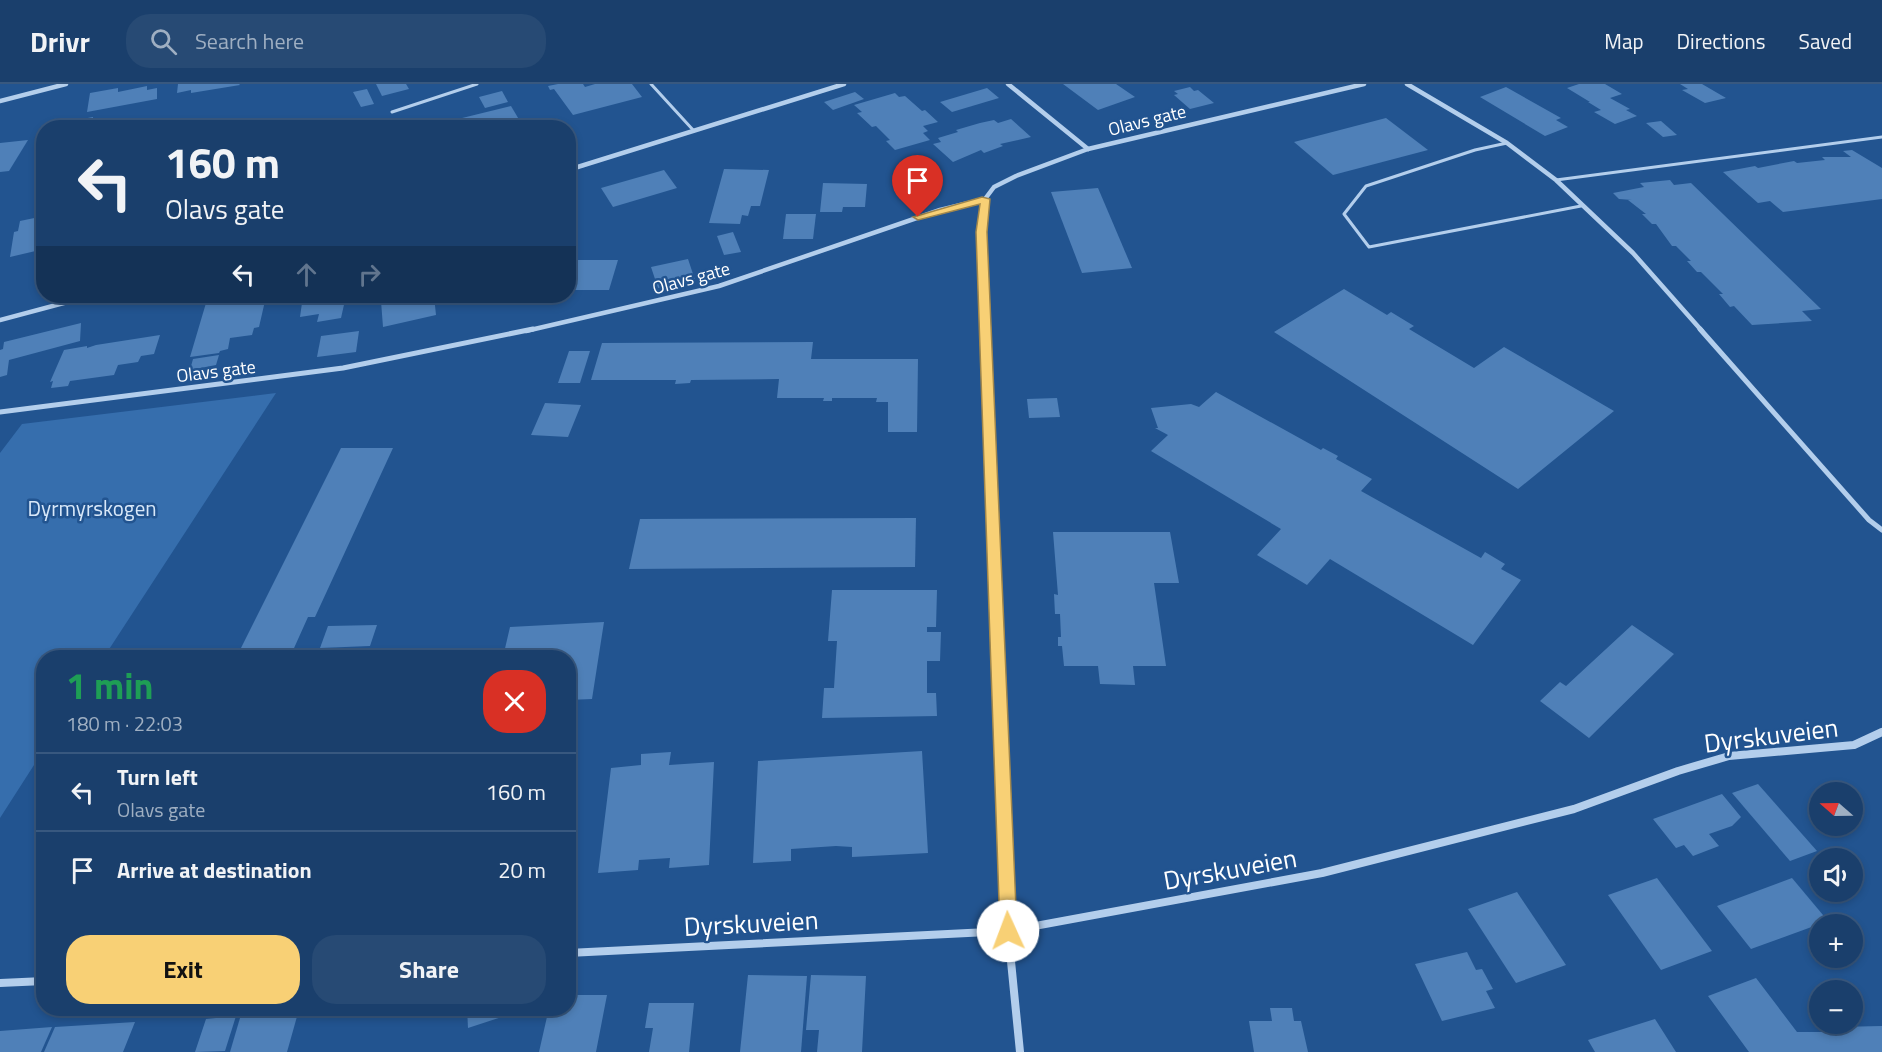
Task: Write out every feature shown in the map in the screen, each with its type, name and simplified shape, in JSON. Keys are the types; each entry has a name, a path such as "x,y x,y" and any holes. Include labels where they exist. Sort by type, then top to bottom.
{"street":[{"path":"0,101 66,84"},
{"path":"576,168 844,84"},
{"path":"1008,84 1088,149"},
{"name":"Olavs gate","path":"0,412 343,368 573,321 718,286 940,210 985,199 994,187 1016,176 1088,149 1364,84"},
{"path":"1407,84 1507,143 1556,180 1633,253 1869,520 1882,530"},
{"path":"985,199 982,232 1008,931 1020,1052"},
{"path":"0,320 64,303"},
{"name":"Dyrskuveien","path":"576,953 1008,931 1322,873 1574,809 1678,771 1729,756 1854,745 1882,732"},
{"path":"0,983 36,981"}],"lane":[{"path":"392,112 477,84"},
{"path":"651,84 694,131"},
{"path":"1556,180 1882,137"},
{"path":"1507,143 1475,150 1366,186 1344,214 1370,247 1581,206"}],"green space":[{"name":"Dyrmyrskogen","path":"276,393 109,650 36,650 36,762 0,818 0,453 22,424"}],"building":[{"path":"178,84 239,84 240,85 177,93"},
{"path":"376,84 406,84 409,89 382,96"},
{"path":"583,84 585,87 595,84 632,84 642,97 573,115 554,89 550,90 548,86"},
{"path":"1063,84 1116,84 1135,97 1098,110"},
{"path":"1579,84 1605,84 1622,94 1610,98 1630,109 1626,110 1637,116 1615,124 1594,112 1601,110 1567,88"},
{"path":"1680,84 1702,84 1726,98 1705,103 1682,90 1688,89"},
{"path":"147,86 147,90 157,88 157,99 87,112 90,93 118,88 118,92"},
{"path":"1190,87 1194,91 1198,90 1214,103 1190,109 1174,95 1178,94 1174,91"},
{"path":"1506,87 1561,118 1556,120 1568,127 1545,136 1480,97"},
{"path":"987,88 999,98 952,112 940,102"},
{"path":"367,89 374,104 361,107 353,92"},
{"path":"502,91 508,102 485,108 479,97"},
{"path":"855,92 864,99 833,110 824,102"},
{"path":"895,93 899,97 905,96 938,122 923,126 928,131 923,133 930,140 895,150 886,141 890,140 876,126 872,127 857,113 862,112 854,105"},
{"path":"511,106 519,120 454,120"},
{"path":"93,117 93,120 78,120"},
{"path":"1386,118 1428,150 1333,175 1294,142"},
{"path":"1011,119 1031,137 1000,144 1003,146 984,153 981,150 953,162 933,144 941,142 938,138 958,132 956,130 994,120 998,123"},
{"path":"1661,121 1677,135 1663,137 1646,123"},
{"path":"28,140 9,171 0,172 0,143"},
{"path":"1852,150 1882,168 1882,199 1783,212 1770,201 1758,203 1723,172 1794,161 1797,163 1825,160 1822,157 1851,157 1843,151"},
{"path":"724,169 769,170 760,206 751,206 748,216 742,215 740,224 709,223"},
{"path":"913,169 932,188 915,194 896,174"},
{"path":"664,170 677,188 613,207 601,188"},
{"path":"1670,180 1674,185 1691,183 1821,309 1802,311 1812,321 1752,325 1734,306 1730,307 1719,294 1723,294 1701,272 1697,272 1687,261 1691,261 1676,246 1672,246 1656,224 1652,224 1642,214 1646,214 1628,200 1632,200 1619,199 1613,193 1644,187 1640,183"},
{"path":"823,183 867,184 865,207 843,207 842,212 820,212"},
{"path":"1098,188 1132,268 1082,273 1051,192"},
{"path":"786,214 816,214 813,239 783,239"},
{"path":"36,218 36,251 10,257 14,232 18,231 20,221"},
{"path":"733,232 741,252 724,255 717,236"},
{"path":"688,259 695,280 658,288 651,267"},
{"path":"576,260 618,260 609,290 576,290"},
{"path":"1344,289 1387,315 1391,312 1414,326 1409,329 1474,368 1504,347 1614,411 1518,489 1274,332"},
{"path":"206,303 265,303 259,327 254,328 252,335 230,338 228,349 219,353 190,357"},
{"path":"302,303 344,303 341,318 317,322 319,314 300,317"},
{"path":"381,303 435,303 436,315 383,327"},
{"path":"81,323 80,341 9,360 7,375 0,377 0,350 3,349 4,342"},
{"path":"359,331 356,352 317,357 321,336"},
{"path":"160,335 154,354 141,356 138,362 118,365 114,375 70,381 68,386 51,388 53,381 50,382 64,350"},
{"path":"813,342 811,359 918,359 917,432 888,432 888,402 876,402 877,398 832,398 832,401 823,401 824,398 777,398 779,379 691,380 690,383 675,384 676,380 591,380 602,343"},
{"path":"569,351 590,351 580,383 558,383"},
{"path":"219,355 216,365 190,370 193,359"},
{"path":"1216,392 1321,450 1323,448 1338,456 1336,459 1372,479 1361,491 1481,558 1485,552 1505,564 1501,569 1521,580 1473,645 1330,559 1307,585 1257,555 1281,529 1151,451 1168,435 1155,428 1158,428 1151,408 1191,404 1199,407"},
{"path":"1057,398 1060,417 1029,418 1027,399"},
{"path":"545,403 581,405 568,437 531,435"},
{"path":"341,448 393,448 315,617 308,617 293,650 240,650"},
{"path":"916,518 915,567 629,569 640,519"},
{"path":"1053,532 1170,532 1179,583 1154,583 1166,666 1133,666 1135,685 1100,684 1098,666 1064,666 1062,646 1058,646 1058,637 1061,637 1060,614 1055,614 1054,594 1058,595"},
{"path":"832,590 937,590 936,627 927,627 927,632 941,632 940,661 927,661 927,693 936,693 937,716 822,718 824,688 834,688 837,641 828,641"},
{"path":"604,622 592,699 576,700 576,650 505,650 510,627"},
{"path":"377,625 370,646 320,648 328,626"},
{"path":"1632,625 1674,654 1589,738 1540,701 1560,682 1566,686"},
{"path":"922,751 928,853 852,857 852,847 836,846 791,849 791,861 753,863 758,761"},
{"path":"671,752 669,765 714,762 709,865 669,868 670,858 639,860 638,870 598,873 611,768 641,765 641,754"},
{"path":"1758,784 1814,848 1809,848 1809,854 1790,861 1732,793"},
{"path":"1722,794 1741,817 1732,826 1709,834 1719,846 1693,856 1684,845 1676,848 1653,819"},
{"path":"1657,878 1712,951 1661,970 1608,895"},
{"path":"1792,878 1809,898 1809,902 1812,902 1822,914 1809,914 1809,928 1751,949 1717,906"},
{"path":"1517,892 1566,965 1516,983 1468,909"},
{"path":"1467,952 1476,970 1482,969 1493,989 1486,991 1495,1008 1442,1021 1415,964"},
{"path":"748,975 807,976 801,1052 740,1052"},
{"path":"811,975 866,976 862,1052 817,1052 819,1030 806,1030"},
{"path":"1756,978 1797,1032 1863,1034 1863,1026 1882,1026 1882,1052 1749,1052 1708,996"},
{"path":"576,995 607,995 596,1052 539,1052 547,1016 576,1016"},
{"path":"649,1003 694,1003 689,1052 649,1052 653,1028 645,1028"},
{"path":"1270,1008 1292,1008 1294,1021 1301,1021 1308,1052 1254,1052 1249,1021 1272,1021"},
{"path":"236,1016 225,1051 195,1052 206,1019"},
{"path":"297,1016 287,1052 230,1052 240,1018"},
{"path":"467,1016 505,1016 468,1028"},
{"path":"1655,1019 1676,1052 1595,1052 1588,1040"},
{"path":"135,1022 123,1052 44,1052 55,1027"},
{"path":"52,1027 41,1052 0,1052 0,1031"}],"route":[{"path":"918,217 985,199 982,232 1008,931"}]}
